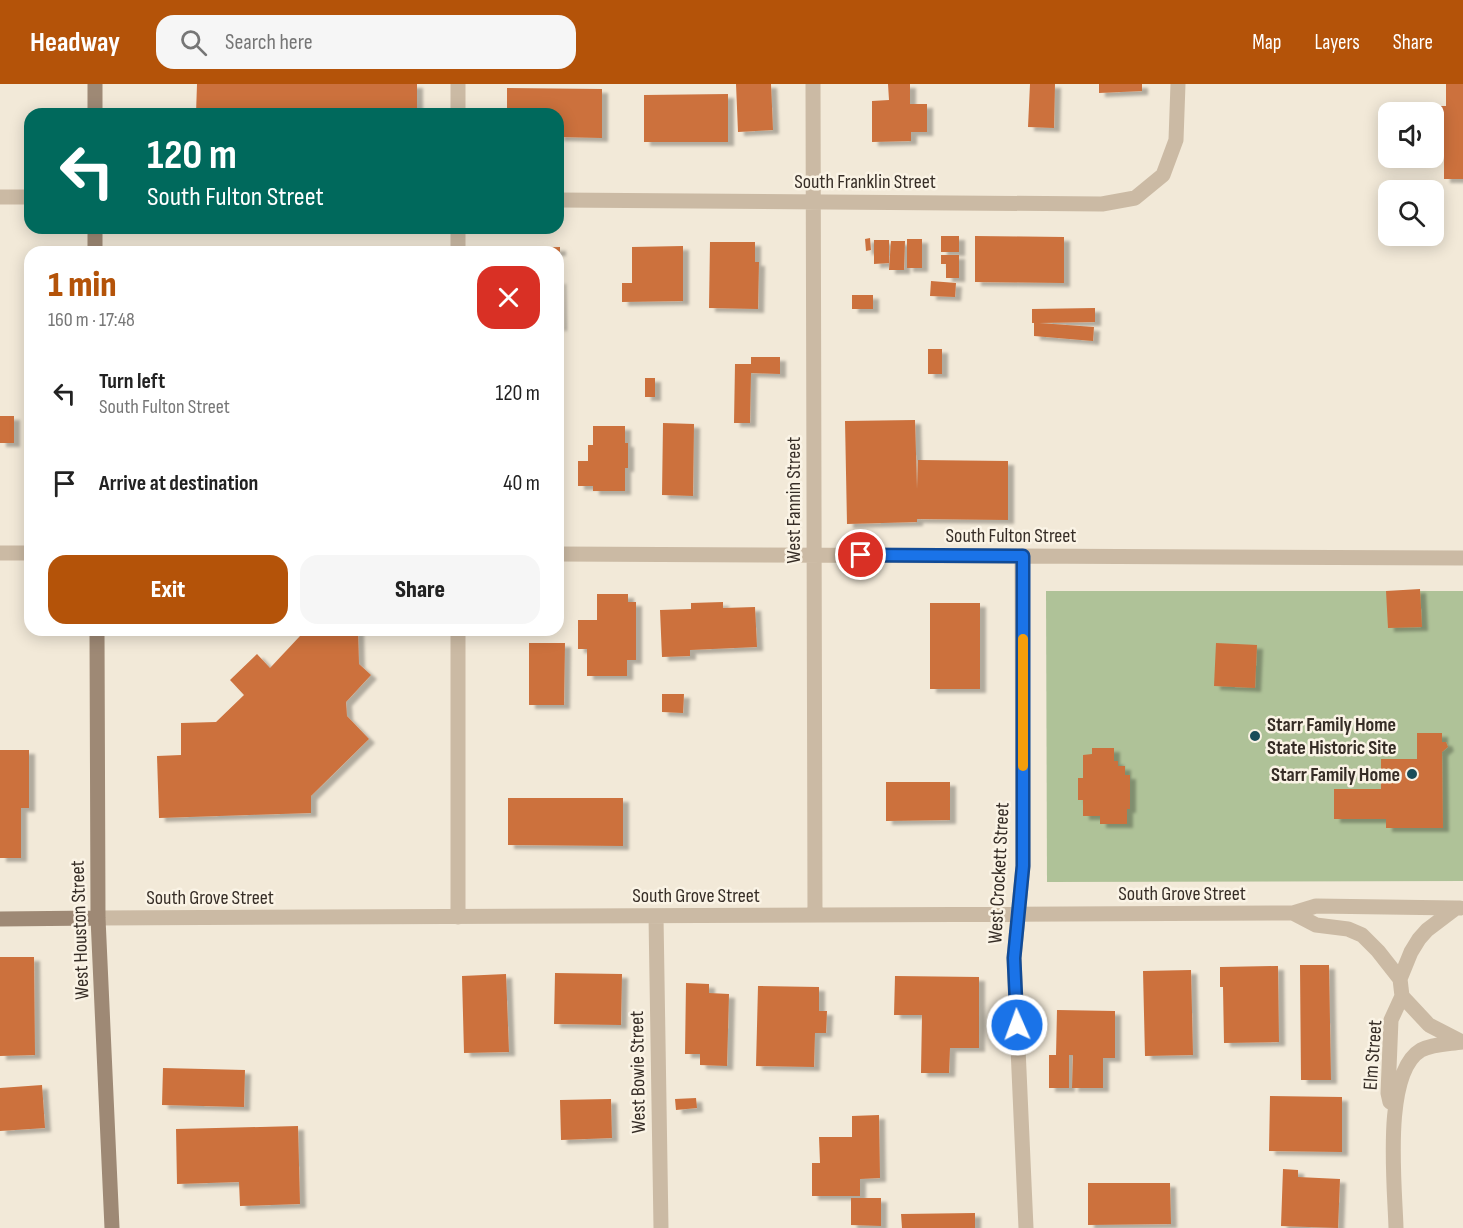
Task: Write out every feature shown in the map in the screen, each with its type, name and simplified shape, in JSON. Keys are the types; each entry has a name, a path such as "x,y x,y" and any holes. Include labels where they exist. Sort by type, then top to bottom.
{"main road":[{"path":"95,84 95,108"},
{"name":"West Houston Street","path":"97,636 98,918 112,1228"},
{"path":"0,919 98,918"}],"street":[{"path":"458,84 458,108"},
{"name":"West Fannin Street","path":"813,84 815,915"},
{"name":"South Franklin Street","path":"564,200 1102,204 1135,198 1163,175 1176,140 1178,84"},
{"path":"0,196 24,196"},
{"path":"0,553 24,553"},
{"name":"South Fulton Street","path":"564,554 1463,558"},
{"name":"West Crockett Street","path":"1023,556 1023,866 1014,958 1026,1228"},
{"path":"458,636 458,917"},
{"name":"South Grove Street","path":"98,918 1293,913 1316,906 1459,908"},
{"path":"1459,908 1427,930 1419,939 1400,979 1402,996 1429,1025 1463,1042"},
{"name":"South Grove Street","path":"1293,913 1316,925 1348,928 1362,935 1374,946 1400,979"},
{"name":"West Bowie Street","path":"656,916 661,1228"},
{"name":"Elm Street","path":"1394,1117 1388,1093 1391,1020 1402,996"},
{"name":"Elm Street","path":"1396,1228 1394,1117 1401,1077 1406,1066 1421,1051 1429,1047 1463,1042"}],"green space":[{"name":"Starr Family Home State Historic Site","path":"1046,591 1463,591 1463,881 1047,882"}],"building":[{"path":"197,84 417,84 417,108 196,108"},
{"path":"736,84 771,84 773,130 738,132"},
{"path":"888,84 910,84 910,104 927,104 927,132 911,132 911,141 872,142 872,101 889,100"},
{"path":"1030,84 1055,84 1054,128 1028,127"},
{"path":"1099,84 1142,84 1142,91 1099,93"},
{"path":"1446,84 1463,84 1463,179 1444,179 1444,106 1446,106"},
{"path":"507,88 602,89 602,138 564,137 564,108 507,108"},
{"path":"728,94 728,142 644,142 644,95"},
{"path":"941,236 959,236 959,252 941,252"},
{"path":"975,236 1064,237 1064,283 975,282"},
{"path":"870,238 871,250 866,251 865,239"},
{"path":"907,239 922,239 922,268 907,268"},
{"path":"874,240 889,240 889,263 874,264"},
{"path":"891,241 905,241 904,270 889,270"},
{"path":"710,242 755,242 755,262 759,262 758,309 709,308"},
{"path":"683,246 683,301 622,302 622,283 632,283 632,247"},
{"path":"941,255 959,255 959,278 946,278 946,264 941,264"},
{"path":"931,281 956,283 955,297 930,296"},
{"path":"852,295 873,295 873,309 852,309"},
{"path":"1095,308 1095,322 1039,323 1094,327 1093,341 1034,336 1032,309"},
{"path":"928,349 942,349 942,374 928,374"},
{"path":"751,357 780,357 780,374 751,373 750,423 734,423 735,364 751,364"},
{"path":"645,378 655,378 655,397 645,397"},
{"path":"0,416 14,416 14,443 0,443"},
{"path":"915,420 917,489 918,460 1008,461 1008,520 917,519 917,522 847,524 845,421"},
{"path":"663,423 694,424 693,496 662,495"},
{"path":"593,426 625,426 628,468 625,468 625,491 593,491 593,486 578,486 578,461 588,461 588,445 593,445"},
{"path":"1420,589 1422,627 1388,628 1386,591"},
{"path":"597,594 628,594 628,602 636,602 636,660 627,660 627,676 587,676 587,649 578,649 578,620 597,620"},
{"path":"723,602 723,608 755,607 757,647 690,650 690,656 662,657 660,610 691,609 691,603"},
{"path":"930,603 980,603 980,689 930,689"},
{"path":"300,636 358,636 359,664 371,675 346,702 347,716 369,739 311,796 311,813 159,818 157,756 181,755 181,723 216,722 244,695 230,680 257,654 270,668"},
{"path":"529,643 565,643 564,705 529,705"},
{"path":"1216,643 1257,645 1255,688 1214,686"},
{"path":"662,694 684,694 683,713 662,712"},
{"name":"Starr Family Home","path":"1417,733 1442,733 1442,742 1446,742 1448,747 1442,752 1443,828 1386,828 1386,819 1334,819 1334,789 1381,789 1381,759 1417,759"},
{"path":"1092,748 1114,748 1114,761 1118,761 1118,766 1125,766 1125,775 1130,775 1130,809 1127,809 1127,824 1100,824 1100,816 1083,816 1083,800 1078,800 1078,778 1083,778 1083,755 1092,754"},
{"path":"0,750 29,750 29,808 21,808 21,858 0,858"},
{"path":"886,782 950,782 950,820 886,821"},
{"path":"508,798 623,798 623,846 508,845"},
{"path":"0,957 34,957 35,1055 0,1056"},
{"path":"1300,965 1329,965 1331,1080 1301,1080"},
{"path":"1278,966 1279,1042 1224,1043 1223,987 1220,987 1220,967"},
{"path":"1191,970 1193,1055 1145,1056 1143,971"},
{"path":"555,973 622,974 621,1025 554,1024"},
{"path":"506,974 509,1052 464,1053 462,976"},
{"path":"895,976 979,977 979,1048 950,1048 949,1073 921,1073 922,1015 894,1015"},
{"path":"686,983 709,984 709,993 729,994 727,1066 700,1065 700,1054 685,1054"},
{"path":"758,986 819,987 819,1011 827,1011 826,1033 815,1033 814,1067 756,1066"},
{"path":"1057,1010 1115,1011 1115,1058 1103,1058 1103,1088 1072,1088 1073,1055 1069,1055 1069,1088 1049,1088 1049,1055 1056,1055"},
{"path":"163,1068 245,1070 244,1107 162,1105"},
{"path":"42,1085 45,1128 0,1131 0,1088"},
{"path":"1270,1096 1342,1097 1342,1152 1269,1151"},
{"path":"696,1098 697,1108 676,1110 675,1099"},
{"path":"611,1099 612,1138 561,1140 560,1100"},
{"path":"879,1115 880,1178 860,1179 860,1196 812,1196 812,1163 820,1163 819,1137 852,1137 852,1116"},
{"path":"298,1126 300,1204 240,1206 239,1182 177,1184 176,1129"},
{"path":"1283,1169 1298,1170 1298,1177 1340,1179 1338,1228 1281,1226"},
{"path":"1088,1183 1170,1183 1171,1224 1088,1225"},
{"path":"851,1198 881,1198 881,1226 851,1225"},
{"path":"975,1213 975,1228 902,1228 901,1214"}],"slow traffic":[{"path":"1023,639 1023,766"}],"place":[{"name":"Starr Family Home State Historic Site","path":"1255,736"},
{"name":"Starr Family Home","path":"1412,774"}],"route":[{"path":"861,555 1023,556 1023,866 1014,958 1017,1025"}]}
